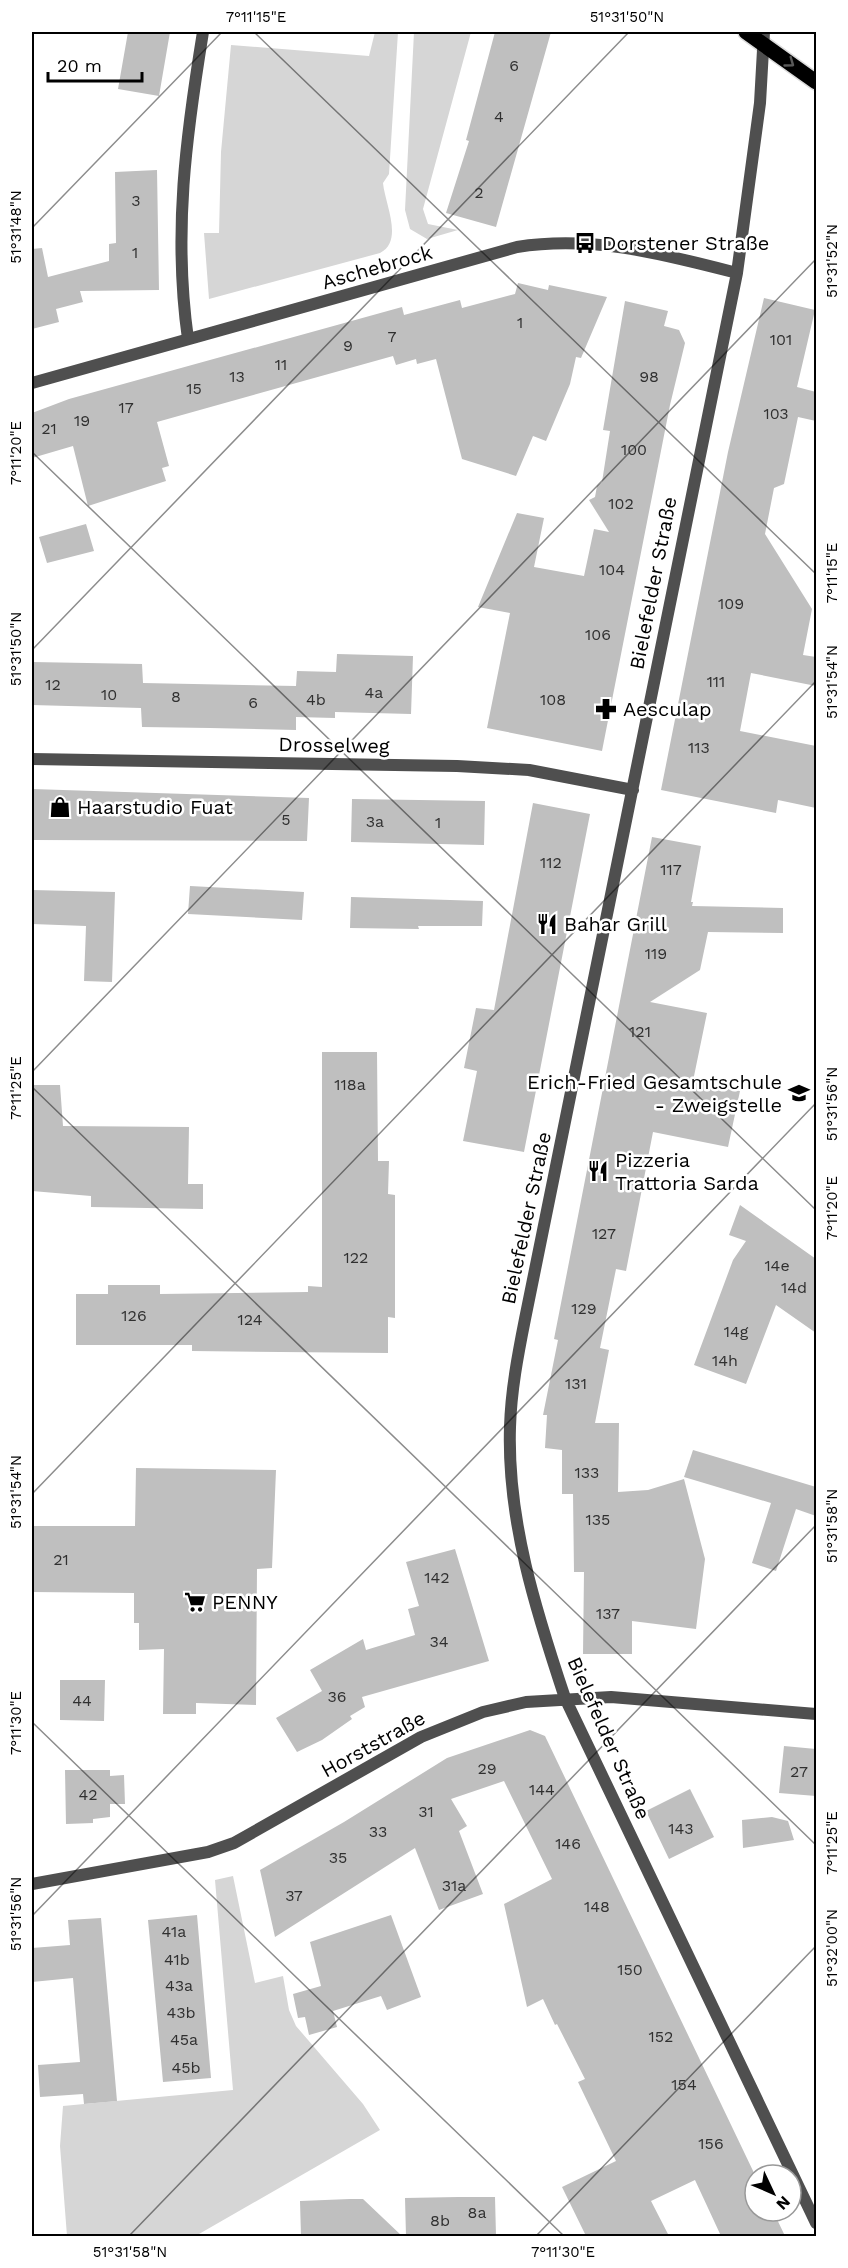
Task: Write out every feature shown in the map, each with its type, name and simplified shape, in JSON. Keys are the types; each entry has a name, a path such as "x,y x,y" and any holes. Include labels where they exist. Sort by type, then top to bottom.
{"main road":[{"path":"746,32 764,38 816,82"}],"street":[{"path":"188,339 183,306 180,217 186,140 203,32"},
{"name":"Bielefelder Straße","path":"764,38 760,103 736,273 518,1352 510,1427 514,1498 524,1557 537,1614 565,1698 816,2223"},
{"name":"Aschebrock","path":"32,383 517,247 548,242 639,248 736,273"},
{"name":"Drosselweg","path":"32,759 477,767 529,770 633,790"},
{"name":"Horststraße","path":"32,1884 208,1852 234,1843 290,1814 421,1737 483,1712 526,1702 611,1697 816,1714"}],"shaded area":[{"path":"375,32 398,32 389,174 383,183 392,231 387,247 380,253 209,299 204,233 219,233 221,152 231,45 369,56"},
{"path":"414,32 471,32 423,209 428,224 458,230 427,239 410,229 405,210"},
{"path":"233,1876 255,1983 283,1976 289,2010 296,2026 363,2104 380,2130 199,2236 67,2236 60,2146 63,2106 233,2090 215,1880"}],"building":[{"path":"128,32 170,32 159,96 118,89"},
{"path":"495,32 551,32 496,227 446,213 469,141 466,140"},
{"path":"157,170 159,290 80,291 83,302 56,309 59,322 32,329 32,249 42,248 48,277 109,261 109,244 116,243 115,172"},
{"path":"518,283 548,290 549,285 607,297 581,358 576,357 570,384 546,441 533,436 516,476 462,459 436,359 417,364 416,359 396,365 393,356 157,422 169,466 162,468 166,481 88,506 73,446 32,458 32,413 69,399 402,307 404,315 460,300 462,308 515,294"},
{"path":"764,298 815,310 797,387 816,392 816,421 798,417 784,484 774,488 765,534 812,609 803,655 816,657 816,686 751,673 740,731 816,746 816,808 778,800 776,813 661,790 728,452"},
{"path":"625,301 668,311 664,326 679,330 685,343 670,405 602,751 487,728 510,613 478,607 517,513 544,518 534,567 584,576 594,529 609,532 589,500 595,497 597,486 602,482 610,431 603,430"},
{"path":"86,524 94,551 47,563 39,537"},
{"path":"337,654 413,656 411,714 335,712 335,718 296,717 296,730 142,727 141,708 32,705 32,662 142,664 143,683 296,686 297,671 336,672"},
{"path":"32,789 309,798 307,841 32,840"},
{"path":"352,799 485,801 484,845 351,842"},
{"path":"533,803 590,814 524,1152 463,1141 477,1071 464,1068 476,1008 494,1010"},
{"path":"652,837 701,846 692,906 783,908 783,933 708,932 700,970 650,1002 707,1013 693,1081 740,1091 728,1147 653,1132 626,1271 616,1269 600,1348 609,1350 595,1423 619,1423 618,1492 648,1490 684,1479 705,1559 696,1629 632,1621 632,1654 583,1654 584,1572 574,1572 573,1494 562,1494 562,1450 545,1448 547,1415 543,1415 558,1340 554,1339"},
{"path":"190,886 304,892 302,920 188,914"},
{"path":"32,890 115,892 112,982 84,981 86,926 32,924"},
{"path":"351,897 483,901 482,926 418,926 419,929 350,928"},
{"path":"322,1052 377,1052 378,1161 389,1161 388,1194 395,1195 395,1318 388,1317 388,1353 192,1351 192,1345 76,1345 76,1294 108,1294 108,1285 160,1285 160,1294 308,1292 308,1286 322,1287"},
{"path":"32,1085 60,1085 63,1126 189,1127 188,1184 203,1184 203,1209 91,1207 91,1196 32,1191"},
{"path":"740,1205 816,1259 816,1333 776,1305 746,1384 694,1365 733,1260 746,1241 729,1235"},
{"path":"693,1450 816,1487 816,1516 796,1509 776,1571 752,1563 771,1503 684,1477"},
{"name":"PENNY","path":"136,1468 276,1470 272,1568 257,1569 256,1705 196,1703 196,1714 163,1714 164,1649 139,1650 139,1623 134,1623 134,1593 32,1592 32,1526 135,1526"},
{"path":"455,1549 489,1661 362,1697 365,1707 350,1716 352,1719 322,1740 297,1752 276,1718 322,1691 310,1670 363,1639 366,1650 415,1635 408,1609 419,1606 406,1562"},
{"path":"60,1680 105,1680 104,1721 60,1720"},
{"path":"530,1730 545,1736 749,2163 743,2163 743,2223 779,2223 785,2236 721,2236 695,2180 651,2201 669,2236 586,2236 562,2187 616,2161 578,2082 585,2079 543,1999 527,2007 504,1904 552,1879 504,1781 451,1799 467,1826 459,1831 483,1894 439,1910 415,1848 275,1937 260,1870 344,1822 447,1758"},
{"path":"784,1746 816,1749 816,1796 779,1793"},
{"path":"65,1770 110,1770 110,1776 124,1775 125,1804 110,1804 110,1817 93,1819 93,1823 66,1824"},
{"path":"690,1789 714,1837 669,1859 646,1811"},
{"path":"772,1817 788,1821 794,1840 743,1848 742,1820"},
{"path":"197,1915 211,2078 163,2082 148,1920"},
{"path":"391,1915 421,1997 387,2010 381,1996 333,2011 337,2027 309,2035 305,2017 298,2018 293,1994 321,1986 310,1942"},
{"path":"101,1918 117,2101 84,2104 83,2094 40,2097 38,2065 80,2062 73,1978 32,1982 32,1948 70,1945 68,1920"},
{"path":"495,2197 496,2236 406,2236 405,2198"},
{"path":"363,2199 402,2236 301,2236 300,2201"}],"place":[{"name":"Dorstener Straße","path":"585,243"},
{"name":"Aesculap","path":"606,709"},
{"name":"Haarstudio Fuat","path":"60,807"},
{"name":"Bahar Grill","path":"547,924"},
{"name":"Erich-Fried Gesamtschule - Zweigstelle","path":"799,1093"},
{"name":"Pizzeria Trattoria Sarda","path":"598,1171"},
{"name":"PENNY","path":"195,1602"}]}
